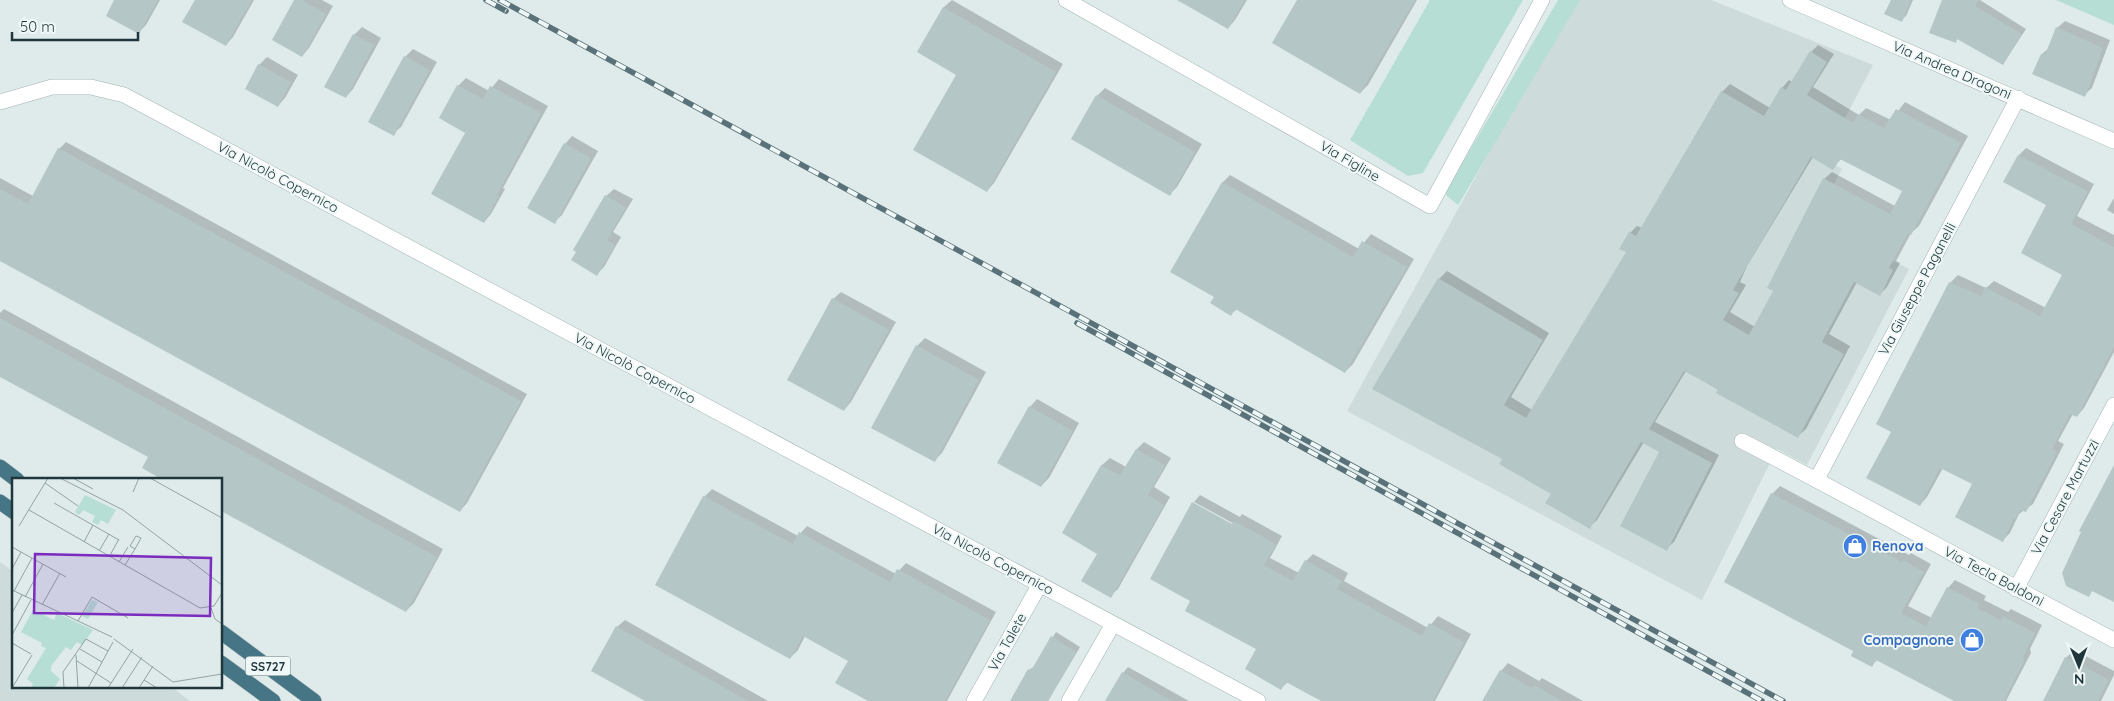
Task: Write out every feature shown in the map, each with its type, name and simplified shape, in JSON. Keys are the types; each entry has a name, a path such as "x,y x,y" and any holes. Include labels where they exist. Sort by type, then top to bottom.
{"highway":[{"path":"0,467 14,478"},
{"path":"0,502 12,511"},
{"name":"SS727","path":"222,633 314,701"},
{"name":"SS727","path":"222,664 273,701"}],"street":[{"name":"Via Figline","path":"1066,0 1430,206 1542,0"},
{"name":"Via Andrea Dragoni","path":"1790,0 2114,141"},
{"name":"Via Nicolò Copernico","path":"0,100 52,87 91,87 124,95 1040,584 1113,624 1231,695 1258,701"},
{"name":"Via Giuseppe Paganelli","path":"1816,479 2018,98"},
{"name":"Via Cesare Martuzzi","path":"2016,589 2114,406"},
{"name":"Via Tecla Baldoni","path":"1742,441 2114,640"},
{"name":"Via Talete","path":"974,701 1040,584"},
{"path":"1069,701 1113,624"}],"shaded area":[{"path":"1573,0 1711,0 1873,65 1824,158 1842,169 1815,220 1909,269 1807,465 1777,449 1702,600 1347,411"},
{"path":"0,562 12,571 12,688 173,688 190,701 0,701"}],"green space":[{"path":"1430,0 1523,0 1423,173 1408,176 1350,140"},
{"path":"1558,0 1580,0 1458,205 1446,195 1447,189"},
{"path":"2056,0 2114,0 2114,25"}],"building":[{"path":"114,0 158,0 139,34 106,16"},
{"path":"195,0 252,0 226,46 182,22"},
{"path":"294,0 302,0 326,14 302,57 272,40"},
{"path":"1177,0 1245,0 1228,29"},
{"path":"1297,0 1415,0 1360,94 1272,43"},
{"path":"1891,0 1911,0 1902,22 1884,14"},
{"path":"1942,0 1979,0 1975,6 2022,34 2003,65 1957,39 1956,43 1929,33"},
{"path":"943,7 1056,72 987,192 913,150 956,75 917,52"},
{"path":"2056,27 2103,48 2085,97 2032,74 2041,54 2045,55"},
{"path":"353,34 374,45 346,98 324,87"},
{"path":"1810,51 1827,62 1807,95 1853,123 1858,114 1884,128 1896,109 1961,143 1911,235 1908,233 1889,268 1893,270 1880,296 1854,282 1822,342 1844,354 1798,438 1716,393 1718,389 1684,371 1649,429 1712,463 1667,551 1620,526 1659,452 1641,442 1590,529 1545,503 1551,494 1499,464 1502,459 1372,389 1438,278 1543,340 1504,405 1526,418 1626,252 1619,249 1629,232 1636,236 1721,91 1764,116 1781,87 1786,90","holes":["1811,157 1833,170 1840,159 1902,191 1890,214 1823,178 1767,288 1773,291 1749,335 1723,320 1739,293 1733,290"]},
{"path":"404,56 430,70 394,136 368,122"},
{"path":"258,64 291,82 278,107 245,89"},
{"path":"457,85 483,99 490,86 541,113 484,223 431,194 465,133 439,118"},
{"path":"1096,95 1195,152 1170,196 1071,139"},
{"path":"564,143 591,158 555,224 527,208"},
{"path":"58,148 521,401 460,512 0,261 0,189 28,204"},
{"path":"2018,155 2088,191 2071,224 2114,247 2114,347 2077,417 2070,414 2052,449 2057,452 2026,512 2021,510 2016,519 2014,518 2003,542 1955,517 1972,484 1940,468 1920,506 1866,478 1891,432 1876,424 1949,282 1981,296 1985,287 2040,316 2062,275 2021,253 2046,205 2003,182"},
{"path":"1222,182 1353,257 1362,241 1407,267 1345,373 1235,309 1231,316 1210,303 1214,297 1170,272"},
{"path":"605,195 626,207 607,240 615,245 597,276 571,260 576,252 573,250"},
{"path":"832,298 889,330 844,411 787,380"},
{"path":"0,318 437,557 406,612 222,512 222,478 160,478 142,468 148,457 0,377"},
{"path":"916,345 979,380 935,462 871,428"},
{"path":"1029,406 1073,431 1041,487 997,463"},
{"path":"1136,449 1165,465 1148,495 1164,505 1111,598 1081,581 1097,554 1062,533 1101,465 1120,475"},
{"path":"2114,465 2114,602 2092,591 2089,597 2066,586 2062,573 2081,532 2079,531"},
{"path":"1771,493 1924,572 1901,613 1926,626 1947,587 1979,604 1977,608 2001,620 2003,616 2035,633 2023,657 2024,661 2004,701 1954,701 1876,660 1872,667 1851,656 1853,651 1724,582"},
{"path":"703,496 793,544 799,532 890,582 897,569 990,620 945,701 868,701 835,683 848,661 803,636 790,659 655,585"},
{"path":"1192,502 1232,524 1234,521 1276,544 1264,565 1293,581 1305,560 1342,581 1337,589 1422,636 1429,623 1464,642 1433,701 1321,701 1286,682 1281,690 1245,669 1256,649 1185,611 1190,601 1150,579"},
{"path":"616,626 748,701 645,701 591,671"},
{"path":"1051,636 1076,652 1048,701 1010,701 1028,669 1031,671"},
{"path":"2065,657 2109,680 2098,701 2043,701"},
{"path":"1500,670 1532,688 1534,685 1562,701 1482,701"},
{"path":"1122,672 1172,701 1105,701"}],"railway":[{"path":"486,0 506,11"},
{"path":"500,0 1783,701"},
{"path":"1077,323 1762,701"}],"place":[{"name":"Renova","path":"1855,546"},
{"name":"Compagnone","path":"1972,640"}]}
